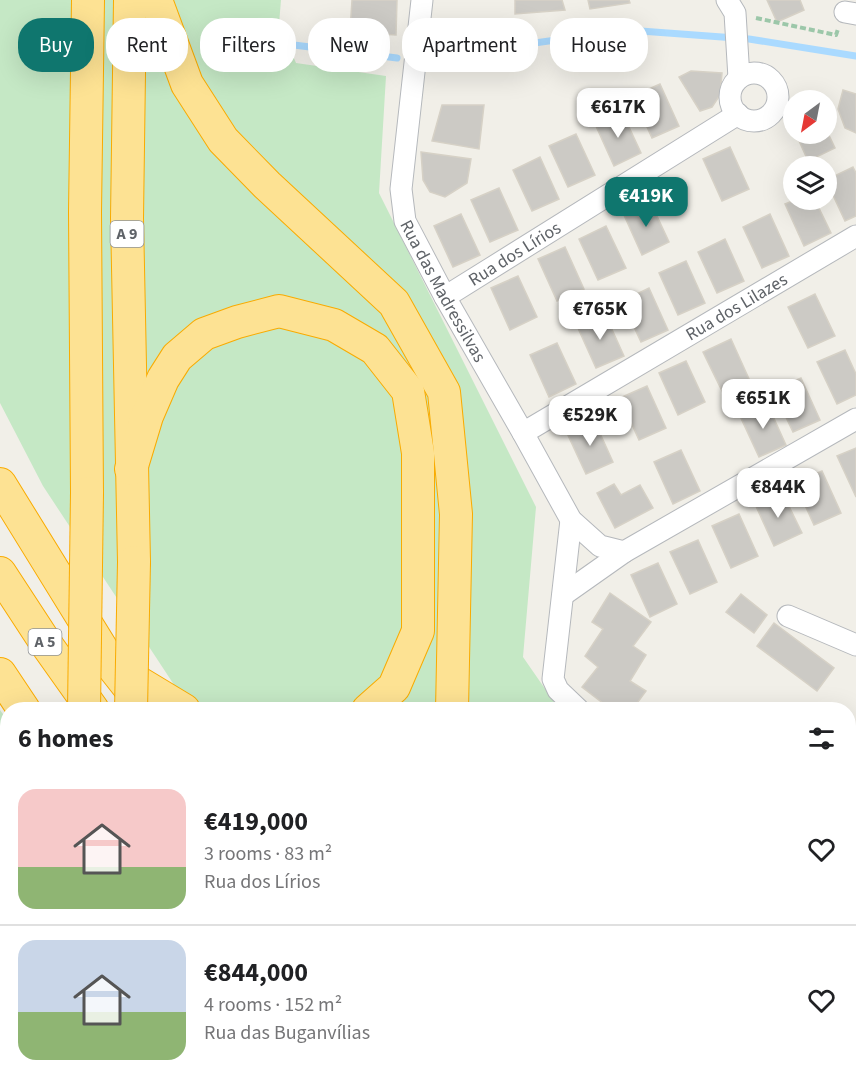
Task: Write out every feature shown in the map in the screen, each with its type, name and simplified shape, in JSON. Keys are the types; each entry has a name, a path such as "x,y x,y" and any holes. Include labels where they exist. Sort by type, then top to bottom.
{"highway":[{"path":"71,0 87,106"},
{"name":"A 9","path":"84,702 88,0"},
{"name":"A 9","path":"130,0 127,218 134,562 131,702"},
{"path":"156,0 187,84 223,140 267,185 394,303 444,392 456,514 452,702"},
{"path":"131,469 147,416 163,379 177,357 204,334 279,311 334,325 375,349 408,391 418,453 418,631 394,687 377,702"},
{"name":"A 5","path":"0,484 113,667 141,702"},
{"name":"A 5","path":"0,573 87,702"},
{"path":"113,667 171,702"},
{"path":"0,674 19,702"}],"street":[{"name":"Rua das Madressilvas","path":"422,0 401,189 405,221 445,297 571,520 600,546 624,552"},
{"path":"733,14 739,78"},
{"path":"746,74 762,74 775,84 778,99 772,113 766,118 751,121 738,114 730,100 734,84 739,78 746,74"},
{"name":"Rua dos Lírios","path":"445,297 738,114"},
{"name":"Rua dos Lilazes","path":"523,433 856,236"},
{"path":"563,595 624,552 856,419"},
{"path":"571,520 554,679 558,690 571,702"},
{"path":"788,616 856,645"}],"path":[{"path":"733,14 836,35 851,13"}],"green space":[{"path":"0,0 281,0 280,18 200,18 200,72 296,72 296,63 308,65 308,72 358,72 386,76 379,193 536,507 523,657 554,702 185,702 43,486 0,403"}],"building":[{"path":"352,0 397,0 396,35 390,35 390,18 351,18"},
{"path":"515,0 562,0 565,10 515,14"},
{"path":"588,0 629,0 630,3 590,9"},
{"path":"767,0 800,0 804,10 777,22"},
{"path":"691,71 722,73 720,95 712,107 700,111 679,77"},
{"path":"660,84 679,126 652,138 633,96"},
{"path":"843,90 856,94 856,133 845,128 838,109"},
{"path":"442,105 484,105 479,149 432,141"},
{"path":"622,112 641,153 614,166 595,124"},
{"path":"576,134 595,175 568,187 549,146"},
{"path":"800,144 833,144 835,148 818,156 806,156"},
{"path":"730,147 749,189 722,201 703,159"},
{"path":"421,152 471,159 467,183 445,197 430,192 423,180"},
{"path":"540,157 559,199 532,211 513,170"},
{"path":"853,167 856,173 856,216 845,221 837,204 837,175"},
{"path":"499,188 518,230 490,242 471,200"},
{"path":"650,201 669,242 642,255 623,213"},
{"path":"788,210 820,210 831,233 804,246"},
{"path":"461,214 480,255 453,267 434,226"},
{"path":"770,214 789,256 762,268 743,227"},
{"path":"606,226 626,268 598,280 579,239"},
{"path":"725,239 744,281 717,293 698,252"},
{"path":"565,247 584,289 557,301 538,259"},
{"path":"686,261 705,303 678,315 659,273"},
{"path":"518,276 537,317 510,330 491,288"},
{"path":"649,288 668,330 641,342 622,301"},
{"path":"815,294 835,336 808,348 788,307"},
{"path":"605,314 624,356 596,368 577,326"},
{"path":"731,339 750,381 723,393 703,352"},
{"path":"557,343 576,384 549,397 530,355"},
{"path":"845,350 856,374 856,395 837,404 817,362"},
{"path":"686,361 705,402 678,415 659,373"},
{"path":"801,378 820,420 793,432 773,390"},
{"path":"647,386 666,428 639,440 620,398"},
{"path":"767,403 786,445 759,457 740,416"},
{"path":"594,420 613,462 586,474 567,433"},
{"path":"856,448 856,497 837,456"},
{"path":"681,450 700,491 673,504 654,462"},
{"path":"822,471 841,513 814,525 795,483"},
{"path":"614,484 621,495 640,485 653,508 615,528 597,493"},
{"path":"782,492 802,533 774,546 755,504"},
{"path":"739,514 758,556 731,568 712,526"},
{"path":"698,540 717,582 690,594 670,552"},
{"path":"658,563 677,604 650,617 631,575"},
{"path":"610,593 651,622 633,646 646,655 630,681 646,691 638,702 602,702 582,687 598,667 585,656 603,629 592,622"},
{"path":"741,594 767,615 754,633 726,612"},
{"path":"774,623 834,668 817,691 757,646"}],"waterway":[{"path":"538,43 627,30 749,39 856,56"},
{"path":"296,45 397,58"}]}
